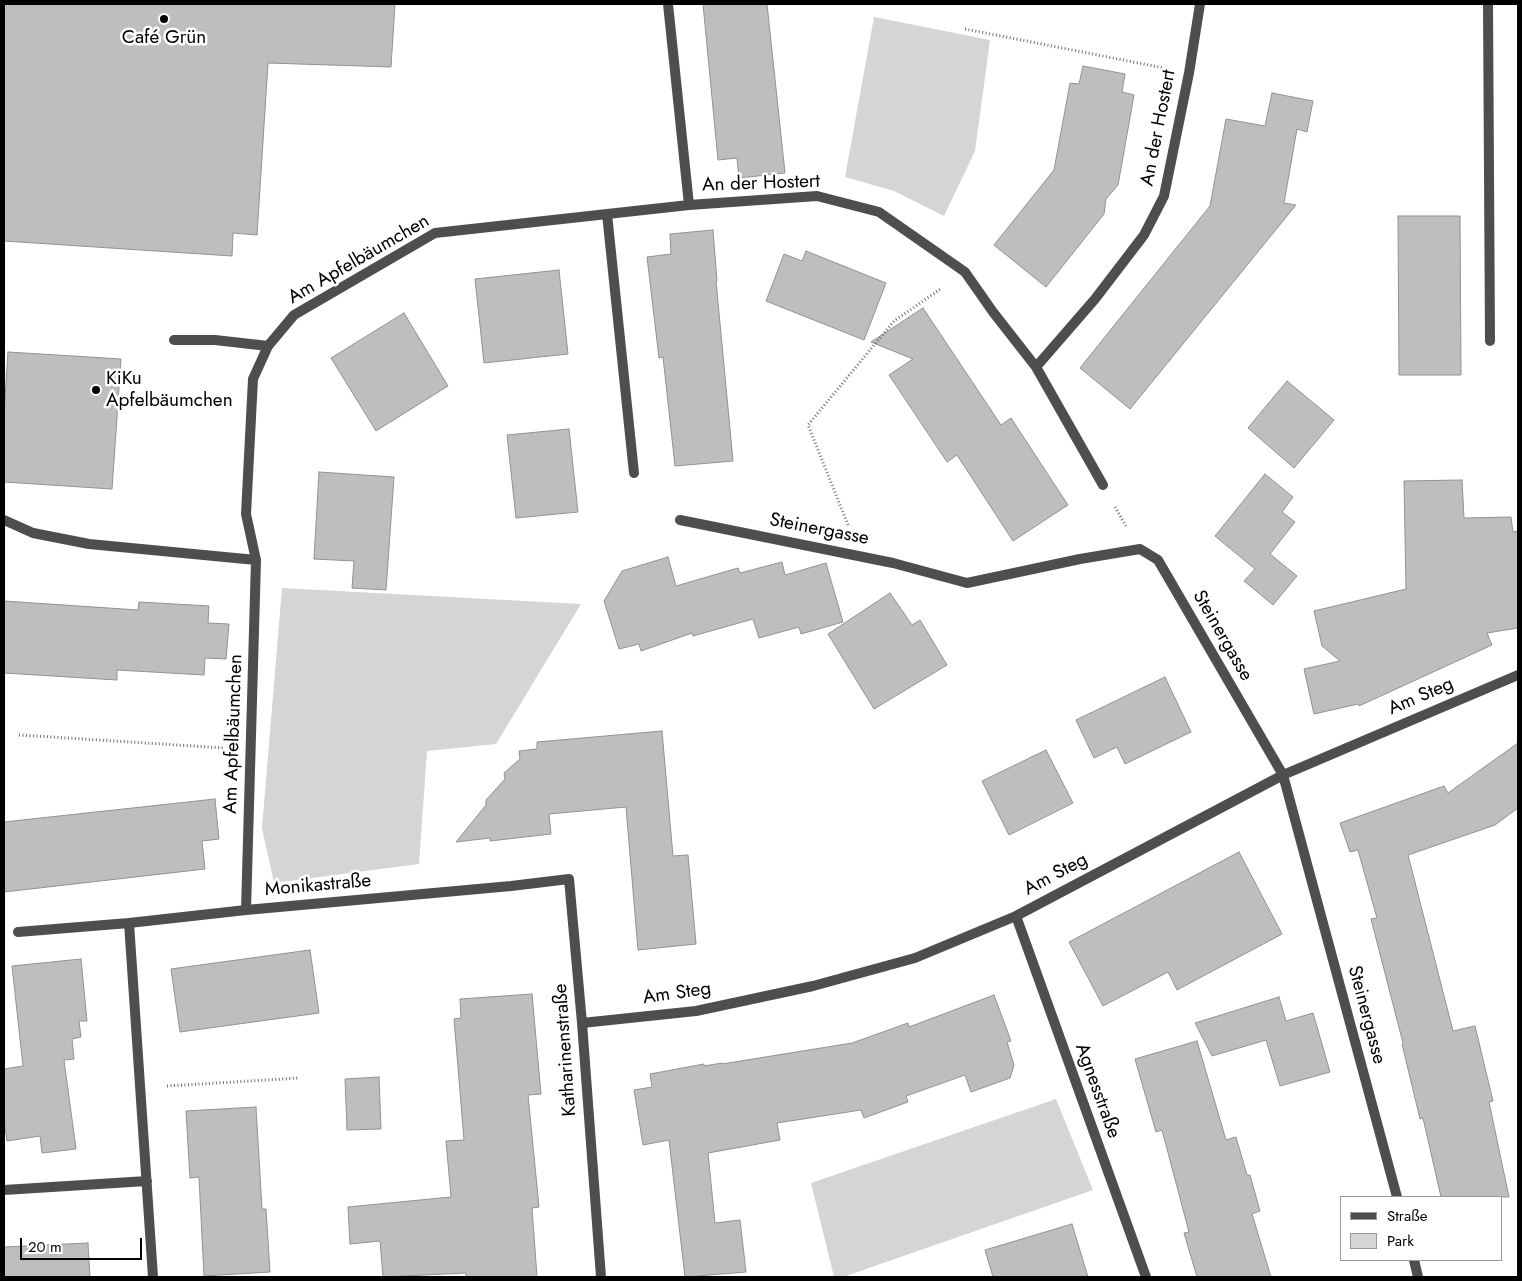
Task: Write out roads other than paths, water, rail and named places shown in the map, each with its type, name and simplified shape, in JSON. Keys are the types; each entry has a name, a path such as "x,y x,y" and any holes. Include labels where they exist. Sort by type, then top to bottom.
{"street":[{"path":"668,4 689,205"},
{"name":"An der Hostert","path":"1036,367 1095,299 1144,235 1164,196 1189,73 1200,4"},
{"path":"1488,4 1490,341"},
{"name":"An der Hostert","path":"689,205 817,196 879,212 965,272 993,312 1036,367 1103,485"},
{"name":"Am Apfelbäumchen","path":"246,910 256,560 246,514 247,479 253,379 268,346 294,315 435,233 689,205"},
{"path":"607,214 634,473"},
{"path":"174,340 215,340 268,346"},
{"path":"4,520 33,533 89,544 256,560"},
{"name":"Steinergasse","path":"680,520 893,563 968,583 1080,559 1140,549 1158,560 1283,775 1397,1196"},
{"name":"Am Steg","path":"582,1023 696,1011 812,986 915,958 1016,916 1283,775 1518,675"},
{"name":"Katharinenstraße","path":"511,886 569,879 601,1277"},
{"name":"Monikastraße","path":"18,932 511,886"},
{"name":"Agnesstraße","path":"1016,916 1146,1277"},
{"path":"129,922 152,1277"},
{"path":"4,1190 147,1181"},
{"path":"1414,1261 1418,1277"}],"place":[{"name":"Café Grün","path":"164,19"},
{"name":"KiKu Apfelbäumchen","path":"96,390"}]}
